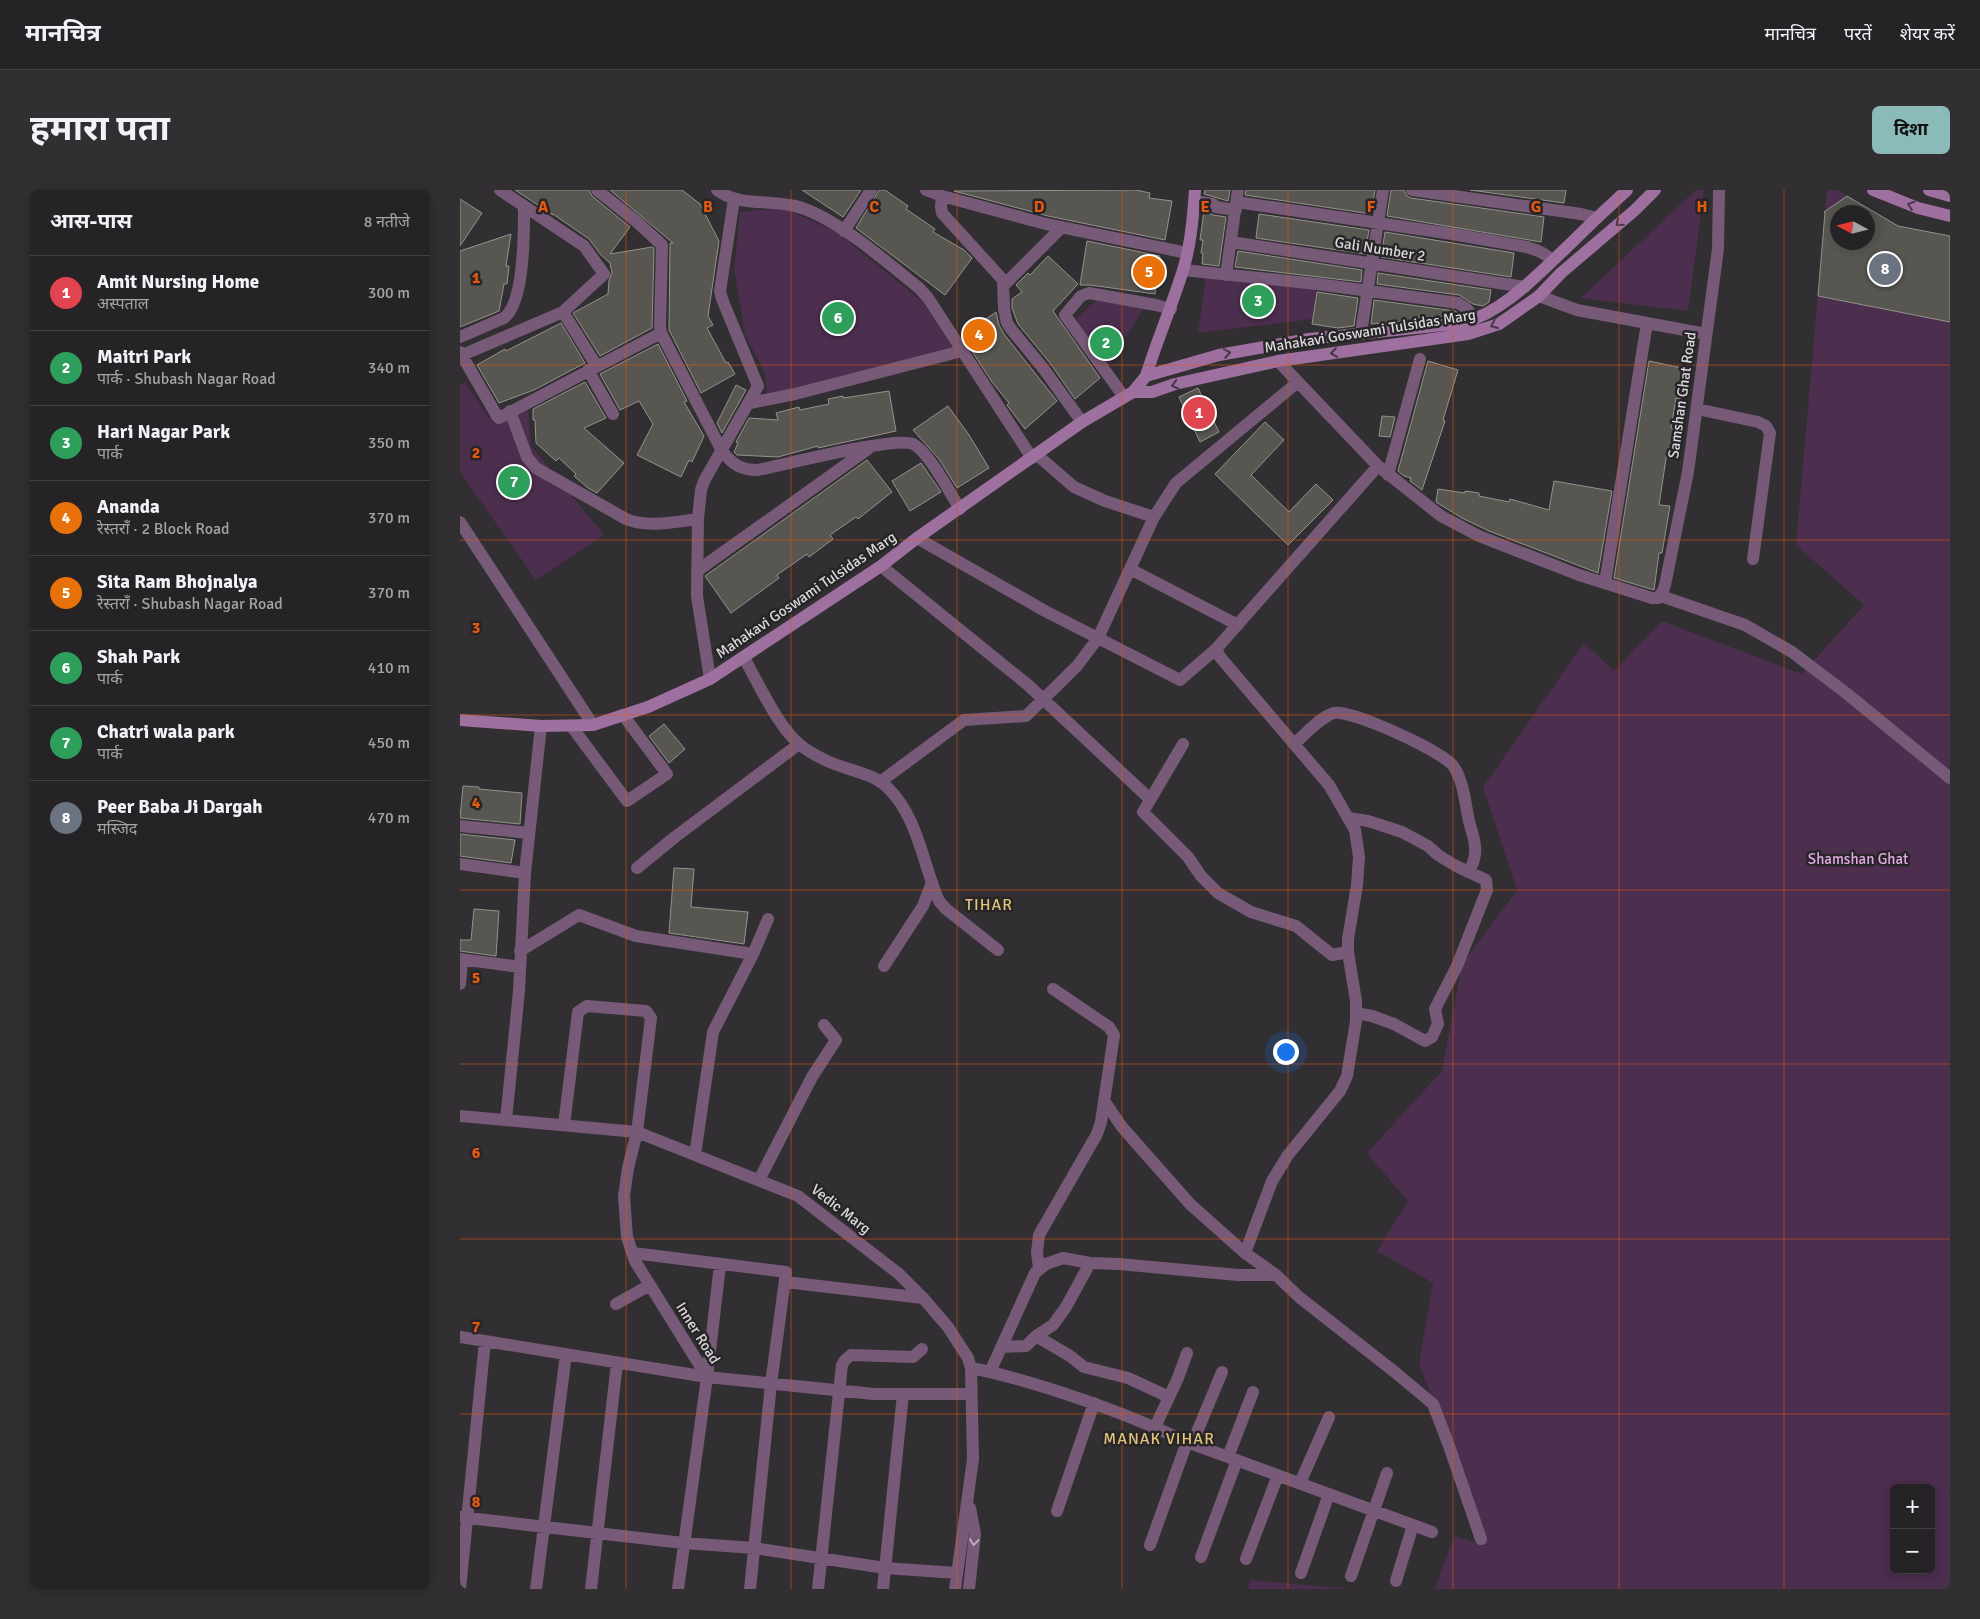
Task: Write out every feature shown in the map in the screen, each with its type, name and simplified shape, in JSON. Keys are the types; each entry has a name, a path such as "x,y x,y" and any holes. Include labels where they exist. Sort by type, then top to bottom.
{"street":[{"path":"500,190 584,246 604,274 563,312 460,354 497,417 661,333"},
{"path":"597,190 662,245 661,333 722,452 737,467 758,470 872,446 904,442 914,445 924,453 947,486 960,509"},
{"path":"717,190 734,199 794,205 813,212 844,231 920,288 1035,456 1074,487 1106,501 1154,517"},
{"path":"844,231 871,190"},
{"path":"926,190 942,196 1062,227 1187,253"},
{"path":"1362,334 1383,190"},
{"path":"1412,190 1581,214 1597,218"},
{"name":"Mahakavi Goswami Tulsidas Marg","path":"1129,395 1152,392 1175,384 1278,362 1468,334 1499,324 1539,296 1655,190"},
{"name":"Samshan Ghat Road","path":"1658,597 1665,585 1688,472 1718,249 1719,190"},
{"path":"1873,190 1918,208 1950,216"},
{"path":"1929,190 1950,196"},
{"name":"Mahakavi Goswami Tulsidas Marg","path":"460,720 541,726 572,727 593,725 648,707 710,679 881,566 917,538 1082,422 1129,395 1146,376 1220,355 1309,339 1463,322 1475,319 1500,306 1524,287 1597,218 1621,192"},
{"path":"942,196 942,213 999,275 1004,285 1004,309 1007,323 1082,422"},
{"path":"1146,376 1157,340 1171,309 1183,270 1195,196 1213,204 1215,207 1237,201 1527,247 1549,257 1552,261"},
{"path":"710,679 697,596 700,499 704,481 750,403 758,384 720,291 734,199"},
{"path":"1226,275 1237,201"},
{"path":"460,337 504,318 509,313 521,276 524,206"},
{"path":"1004,285 1062,227"},
{"name":"Gali Number 2","path":"1231,242 1524,287"},
{"path":"1183,270 1458,303 1466,308 1475,319"},
{"path":"1129,395 1065,315 1081,296 1089,293 1171,309"},
{"path":"1539,296 1577,310 1706,334"},
{"path":"563,312 592,368 612,414"},
{"path":"1605,584 1647,323"},
{"path":"750,403 796,394 962,351"},
{"path":"1388,475 1420,359"},
{"path":"1278,362 1378,466 1430,508 1458,526 1479,536 1605,584 1658,597 1745,626 1792,652 1846,693 1950,778"},
{"path":"880,782 964,720 1026,716 1043,700 1077,666 1098,638 1154,517 1176,483 1298,382"},
{"path":"1696,409 1758,422 1766,426 1770,434 1753,559"},
{"path":"510,411 532,464 585,496 636,523 648,524 698,519"},
{"path":"697,571 872,446"},
{"path":"917,538 1045,611 1180,680 1216,649 1378,466"},
{"path":"460,522 593,725"},
{"path":"881,566 1017,676 1150,799"},
{"path":"1130,569 1238,625"},
{"path":"1216,649 1220,657 1329,785 1355,830 1359,857 1355,901 1348,939 1356,1013 1355,1034 1344,1084 1288,1155 1272,1181 1245,1253"},
{"path":"744,658 786,730 799,744 826,761 880,782 892,793 911,823 939,901 946,909 998,950"},
{"path":"1295,743 1326,717 1335,713 1344,713 1394,732 1445,757 1454,766 1461,781 1475,847 1473,864 1468,872"},
{"path":"572,727 627,801 668,774 623,715"},
{"path":"506,1120 520,967 525,873 541,726"},
{"path":"637,868 675,837 799,744"},
{"path":"1183,744 1143,812 1188,858 1201,876 1218,893 1251,912 1296,926 1332,955 1348,952"},
{"path":"1348,818 1368,821 1402,832 1428,846 1438,855 1486,880 1487,890 1456,966 1435,1009 1438,1024 1432,1036 1425,1041 1394,1024 1372,1016 1356,1013"},
{"path":"460,826 529,833"},
{"path":"460,864 525,873"},
{"path":"884,966 923,906 932,882"},
{"path":"520,951 579,915 636,936 753,954"},
{"path":"695,1155 713,1032 753,954 768,919"},
{"path":"460,984 461,959 520,967"},
{"path":"1039,1268 1037,1253 1039,1235 1097,1134 1104,1102 1113,1032 1109,1027 1053,988"},
{"name":"Inner Road","path":"564,1125 578,1012 587,1006 646,1012 652,1018 638,1132 628,1168 624,1196 627,1237 635,1261 707,1377 678,1589"},
{"path":"759,1180 812,1077 836,1040 824,1025"},
{"path":"1104,1102 1122,1127 1190,1204 1245,1253 1276,1276 1298,1297 1433,1404 1481,1539"},
{"name":"Vedic Marg","path":"460,1116 638,1132 798,1196 899,1274 948,1327 968,1358 971,1368 973,1459 955,1589"},
{"path":"633,1254 786,1272 771,1384 750,1589"},
{"path":"990,1372 1035,1273 1046,1264 1063,1258 1090,1263 1276,1276"},
{"path":"1001,1347 1026,1346 1036,1336 1053,1325 1066,1308 1090,1263"},
{"path":"707,1377 720,1264"},
{"path":"785,1282 923,1298"},
{"path":"616,1304 650,1286"},
{"path":"1036,1336 1070,1356 1084,1367 1128,1378 1169,1397"},
{"path":"460,1337 707,1377 874,1394 971,1394"},
{"path":"460,1589 464,1518 485,1341"},
{"path":"818,1589 842,1365 848,1357 858,1354 914,1357 922,1349"},
{"path":"1155,1426 1187,1353"},
{"path":"536,1589 566,1354"},
{"path":"591,1589 617,1362"},
{"path":"971,1368 1013,1377 1094,1403 1155,1426 1190,1443 1432,1532"},
{"path":"1150,1545 1190,1443 1222,1372"},
{"path":"1201,1557 1253,1392"},
{"path":"883,1589 903,1394"},
{"path":"1057,1511 1094,1403"},
{"path":"1300,1484 1329,1417"},
{"path":"1351,1576 1387,1473"},
{"path":"1246,1559 1278,1475"},
{"path":"1301,1574 1329,1494"},
{"name":"Vedic Marg","path":"968,1495 975,1534 969,1589"},
{"path":"464,1518 683,1543 754,1548 885,1568 958,1573"},
{"path":"1396,1581 1414,1525"}],"green space":[{"path":"1696,190 1704,190 1688,311 1581,298"},
{"name":"Shamshan Ghat","path":"1827,190 1837,190 1862,205 1830,205 1830,250 1875,250 1875,212 1898,226 1950,236 1950,1589 1435,1589 1454,1536 1477,1543 1475,1509 1419,1364 1433,1283 1377,1251 1408,1201 1367,1153 1442,1071 1462,964 1517,890 1483,787 1584,643 1614,671 1662,621 1802,674 1864,605 1796,545"},
{"path":"783,208 836,232 922,301 955,352 767,395 765,373 745,335 734,268 740,212"},
{"path":"1206,275 1317,284 1312,319 1198,333"},
{"path":"1099,298 1146,305 1106,367 1076,319"},
{"path":"465,382 489,418 528,404 531,446 604,535 536,580 460,472 460,385"},
{"path":"1250,1580 1351,1589 1248,1589"}],"building":[{"path":"515,190 589,190 592,196 630,227 610,254 654,248 652,328 600,356 573,313 608,294 609,280 612,273 610,263 601,255 589,239"},
{"path":"610,190 682,190 700,204 719,241 708,316 713,325 707,328 726,363 728,362 735,374 701,393 669,330 670,243 673,243"},
{"path":"802,190 861,190 843,217"},
{"path":"879,190 885,190 908,206 906,209 935,229 933,232 964,250 972,258 945,295 856,228"},
{"path":"1136,190 1150,193 1149,198 1172,201 1165,240 1048,216 954,191"},
{"path":"1205,190 1230,190 1228,201 1204,194"},
{"path":"1246,190 1375,190 1371,214 1245,195"},
{"path":"1391,190 1404,190 1407,196 1411,198 1544,217 1541,242 1387,216"},
{"path":"1470,190 1566,190 1564,203"},
{"path":"1847,196 1862,205 1834,205"},
{"path":"460,199 482,213 460,246"},
{"path":"1830,208 1830,250 1875,250 1875,212 1898,226 1950,236 1950,322 1818,296 1825,212"},
{"path":"1204,211 1226,217 1219,266 1202,264 1203,240 1200,240"},
{"path":"1259,214 1369,230 1365,254 1256,238"},
{"path":"1385,232 1514,253 1511,277 1381,257"},
{"path":"511,234 506,266 509,266 507,284 504,284 499,311 460,327 460,251"},
{"path":"1087,241 1160,256 1155,294 1080,285"},
{"path":"1238,251 1362,270 1361,282 1235,267"},
{"path":"1048,256 1078,284 1053,311 1100,378 1075,399 1050,363 1018,324 1012,308 1012,299 1022,292 1016,285 1028,273 1030,275"},
{"path":"1378,273 1491,290 1489,302 1483,306 1473,304 1459,295 1377,284"},
{"path":"1317,292 1358,298 1354,326 1338,328 1312,324"},
{"path":"1374,300 1455,311 1461,315 1415,318 1415,320 1371,324"},
{"path":"996,312 999,325 1004,334 1057,401 1025,429 962,336"},
{"path":"561,323 585,363 534,390 499,403 477,365 505,349 506,351"},
{"path":"658,344 687,401 684,402 704,436 692,462 689,460 681,477 637,455 653,424 639,401 620,410 600,374"},
{"path":"1428,361 1458,370 1443,420 1445,421 1422,490 1410,481 1411,478 1404,476 1398,471"},
{"path":"1649,361 1687,369 1681,399 1676,398 1671,428 1674,429 1670,453 1667,452 1659,505 1670,506 1662,553 1659,553 1654,590 1614,578"},
{"path":"585,382 606,418 584,428 624,463 597,493 574,476 576,474 559,458 556,461 536,443 535,420 533,420 533,409"},
{"path":"736,385 746,390 722,433 717,423"},
{"path":"1198,388 1219,432 1200,442 1179,397"},
{"path":"889,391 896,431 818,448 818,446 778,457 737,455 734,452 738,443 736,442 749,418 778,420 776,413 799,407 800,410 829,404 828,399"},
{"path":"948,406 969,435 989,468 957,488 939,459 913,430"},
{"path":"1382,416 1395,417 1390,437 1379,436"},
{"path":"1265,422 1284,440 1251,475 1289,512 1316,484 1333,500 1288,545 1215,474"},
{"path":"867,460 892,492 858,519 856,517 830,535 833,539 809,557 807,554 777,575 779,578 731,613 705,576"},
{"path":"921,463 941,492 910,511 892,481"},
{"path":"1554,481 1612,491 1598,573 1489,531 1462,518 1436,502 1438,489 1479,493 1479,496 1509,502 1510,499 1549,510"},
{"path":"664,724 685,749 669,763 649,736"},
{"path":"463,786 522,793 520,824 460,818"},
{"path":"460,834 515,840 511,863 460,856"},
{"path":"674,868 694,869 691,907 748,912 744,944 669,933"},
{"path":"474,909 499,911 496,956 460,951 460,940 471,940"}],"place":[{"name":"Peer Baba Ji Dargah","path":"1885,269"},
{"name":"Sita Ram Bhojnalya","path":"1149,272"},
{"name":"Hari Nagar Park","path":"1258,301"},
{"name":"Shah Park","path":"838,318"},
{"name":"Ananda","path":"979,335"},
{"name":"Maitri Park","path":"1106,343"},
{"name":"Amit Nursing Home","path":"1199,413"},
{"name":"Chatri wala park","path":"514,482"}],"district":[{"name":"TIHAR","path":"989,904"},
{"name":"MANAK VIHAR","path":"1159,1438"}]}
